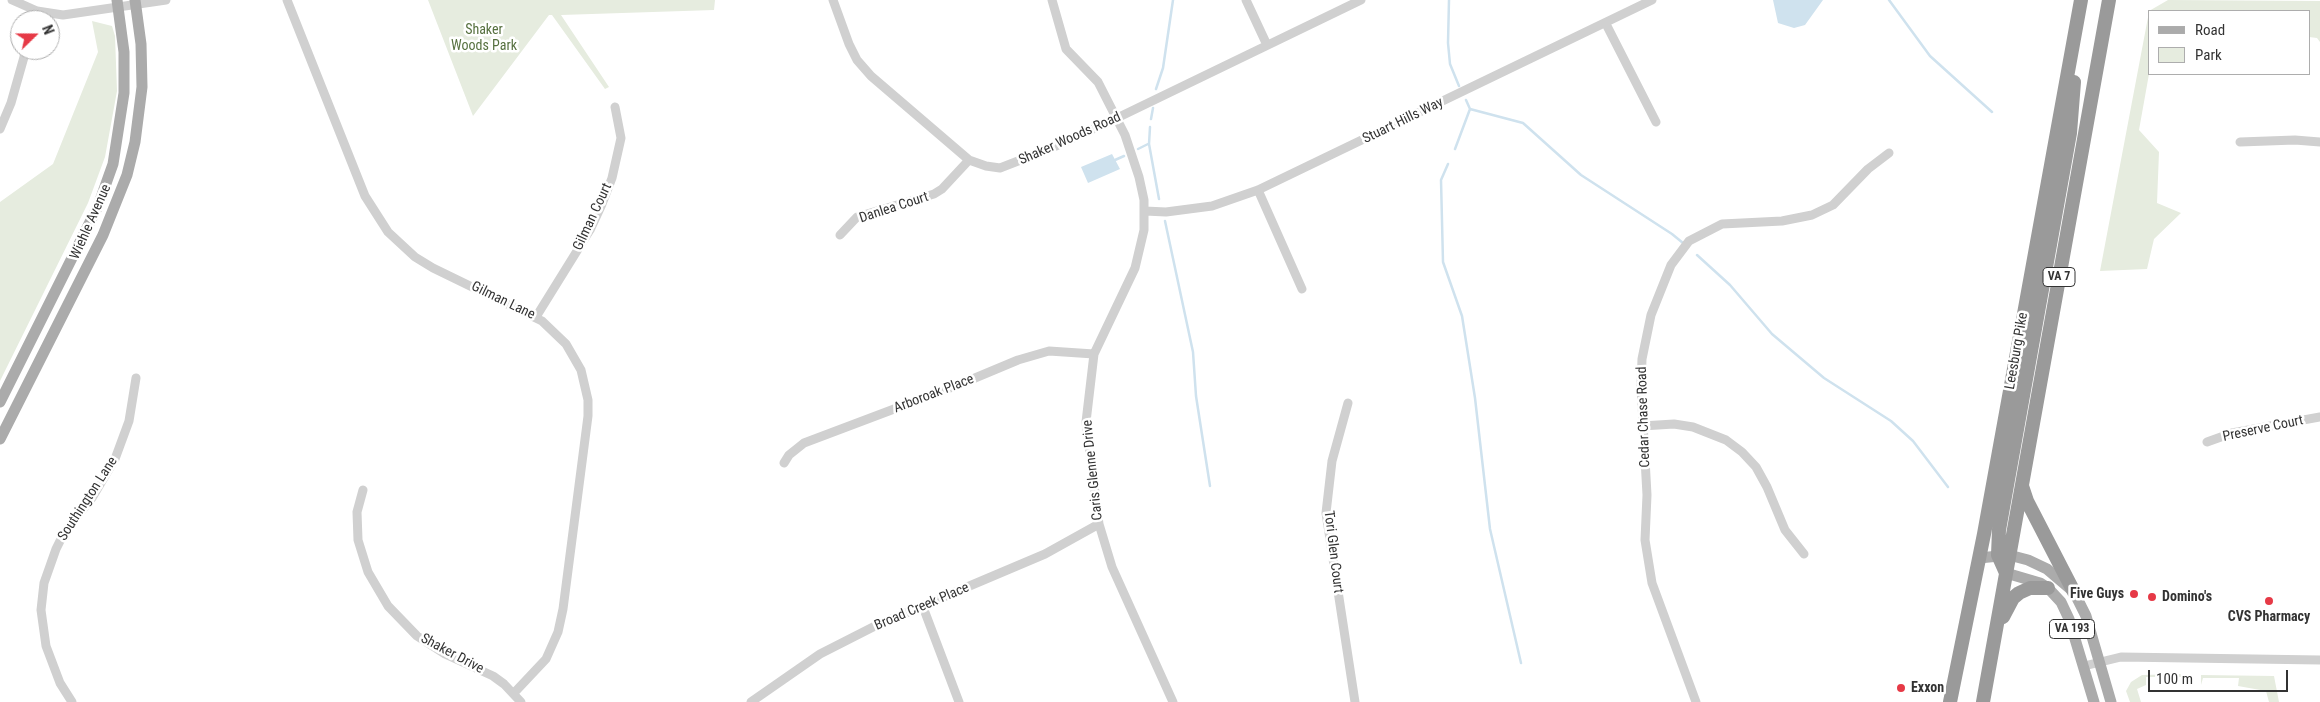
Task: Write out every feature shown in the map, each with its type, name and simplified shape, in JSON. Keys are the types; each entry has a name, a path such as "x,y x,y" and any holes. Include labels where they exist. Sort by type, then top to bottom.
{"highway":[{"name":"Leesburg Pike","path":"1982,702 2006,573 2003,555 2022,482 2109,0"},
{"name":"Leesburg Pike","path":"1950,702 1979,558 2080,4"},
{"path":"2003,555 2001,520 2070,133 2080,4"},
{"path":"2022,482 2027,501 2074,592"},
{"path":"1996,631 2016,596 2030,588 2048,588"}],"main road":[{"name":"Wiehle Avenue","path":"0,439 103,236 127,175 135,142 142,87 141,44 135,3"},
{"name":"Wiehle Avenue","path":"0,402 98,206 113,164 124,92 124,52 117,4"},
{"name":"VA 193","path":"1979,558 2003,555 2028,560 2047,569 2074,592 2086,616 2111,702"},
{"path":"2006,573 2040,583 2048,588"},
{"name":"VA 193","path":"2048,588 2065,610 2094,702"}],"street":[{"path":"12,0 28,10"},
{"path":"60,16 117,4 166,0"},
{"name":"Gilman Lane","path":"287,0 365,196 388,232 415,257 433,268 536,317 554,332 575,357 585,384 588,416 558,632 546,659 514,693"},
{"name":"Shaker Woods Road","path":"832,0 849,44 862,67 969,160 986,166 1000,168 1054,147 1117,118 1361,0"},
{"name":"Caris Glenne Drive","path":"1052,0 1066,49 1095,78 1117,118 1137,170 1144,211 1142,239 1135,268 1094,354 1086,422 1099,524 1112,567 1173,702"},
{"path":"1246,0 1267,45"},
{"name":"Stuart Hills Way","path":"1144,211 1166,212 1212,206 1258,190 1606,24 1652,0"},
{"path":"1606,24 1656,122"},
{"path":"0,129 11,103 23,60"},
{"name":"Gilman Court","path":"536,317 590,230 612,178 621,138 615,107"},
{"path":"2240,142 2295,140 2320,142"},
{"name":"Cedar Chase Road","path":"1696,702 1652,583 1645,540 1647,495 1642,426 1642,358 1651,315 1671,265 1689,241 1722,224 1782,221 1812,215 1833,205 1868,169 1889,153"},
{"name":"Danlea Court","path":"840,235 857,217 934,194 942,189 969,160"},
{"path":"1258,190 1302,289"},
{"name":"Arboroak Place","path":"784,463 789,455 804,443 963,383 1018,360 1049,351 1094,354"},
{"name":"Southington Lane","path":"72,702 60,683 46,646 41,610 44,583 64,533 92,498 115,459 129,421 136,378"},
{"name":"Tori Glen Court","path":"1348,403 1332,461 1326,513 1355,702"},
{"name":"Preserve Court","path":"2207,442 2232,433 2320,417"},
{"path":"1642,426 1674,424 1693,427 1710,432 1734,446 1756,468 1767,487 1785,530 1804,554"},
{"name":"Shaker Drive","path":"364,490 357,512 358,540 368,572 388,606 403,624 434,648 493,676 522,702"},
{"name":"Broad Creek Place","path":"751,702 820,654 875,626 1045,554 1099,524"},
{"path":"923,607 959,702"},
{"path":"2084,666 2121,657 2320,660"}],"green space":[{"name":"Shaker Woods Park","path":"428,0 715,0 714,10 561,15 609,87 605,89 552,15 549,15 473,116"},
{"path":"2168,0 2320,1 2320,42 2317,38 2310,37 2310,10 2151,10"},
{"path":"2148,17 2149,75 2139,130 2159,152 2157,203 2181,213 2154,239 2147,269 2100,271"},
{"path":"92,21 112,26 115,36 117,91 105,157 88,203 0,381 0,202 53,164 98,52"},
{"path":"2186,674 2184,685 2182,677 2146,677 2146,685 2137,689 2141,702 2130,702 2126,691 2131,682 2142,675"},
{"path":"2201,675 2274,676 2279,702 2269,702 2266,691 2238,686 2239,678 2203,678 2201,685"}],"water":[{"path":"1773,0 1823,0 1805,25 1794,28 1778,23"},
{"path":"1112,154 1120,169 1088,183 1081,167"}],"waterway":[{"path":"1156,89 1163,68 1173,0"},
{"path":"1449,0 1448,43 1450,64 1459,86"},
{"path":"1889,0 1930,56 1992,112"},
{"path":"1466,100 1470,109"},
{"path":"1151,119 1153,108"},
{"path":"1470,109 1523,123 1581,175 1683,243"},
{"path":"1455,149 1470,109"},
{"path":"1150,127 1149,144 1159,199"},
{"path":"1138,149 1148,144"},
{"path":"1115,160 1124,156"},
{"path":"1448,164 1441,180 1443,262 1462,316 1475,398 1490,529 1521,663"},
{"path":"1165,221 1193,352 1196,396 1210,486"},
{"path":"1697,255 1730,285 1772,334 1824,378 1891,421 1913,441 1948,487"}],"place":[{"name":"Five Guys","path":"2134,594"},
{"name":"Domino's","path":"2152,597"},
{"name":"CVS Pharmacy","path":"2269,601"},
{"name":"Exxon","path":"1901,688"}]}
